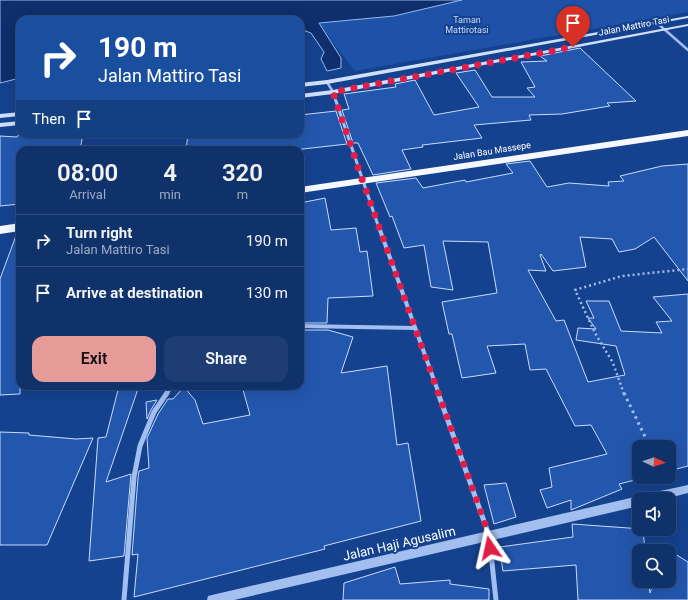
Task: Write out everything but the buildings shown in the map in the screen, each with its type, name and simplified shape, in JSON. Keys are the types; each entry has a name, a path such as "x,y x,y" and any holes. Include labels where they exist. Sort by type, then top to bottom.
{"highway":[{"name":"Jalan Bau Massepe","path":"304,189 688,133"},
{"path":"0,230 16,228"}],"main road":[{"name":"Jalan Mattiro Tasi","path":"304,85 327,82 688,16"},
{"name":"Jalan Mattiro Tasi","path":"304,96 333,92 688,25"},
{"path":"0,116 16,114"},
{"path":"0,125 16,123"}],"street":[{"path":"656,22 666,29 688,50"},
{"path":"327,82 333,92 363,182 489,535 496,600"},
{"path":"304,326 415,328"},
{"path":"124,600 134,477 140,446 154,412 169,390"},
{"path":"675,492 688,489"},
{"name":"Jalan Haji Agusalim","path":"212,600 632,503"}],"path":[{"path":"646,440 627,402 613,363 595,333 575,290 622,276 688,269"}],"green space":[{"name":"Taman Mattirotasi","path":"462,0 688,0 688,12 355,71 318,23 394,16"}],"shaded area":[{"path":"0,0 462,0 394,16 319,23 341,58 341,68 327,71 321,59 324,52 311,33 304,30 304,16 16,16 16,79 0,83"}],"route":[{"path":"490,548 489,535 363,182 333,92 573,47"}]}
